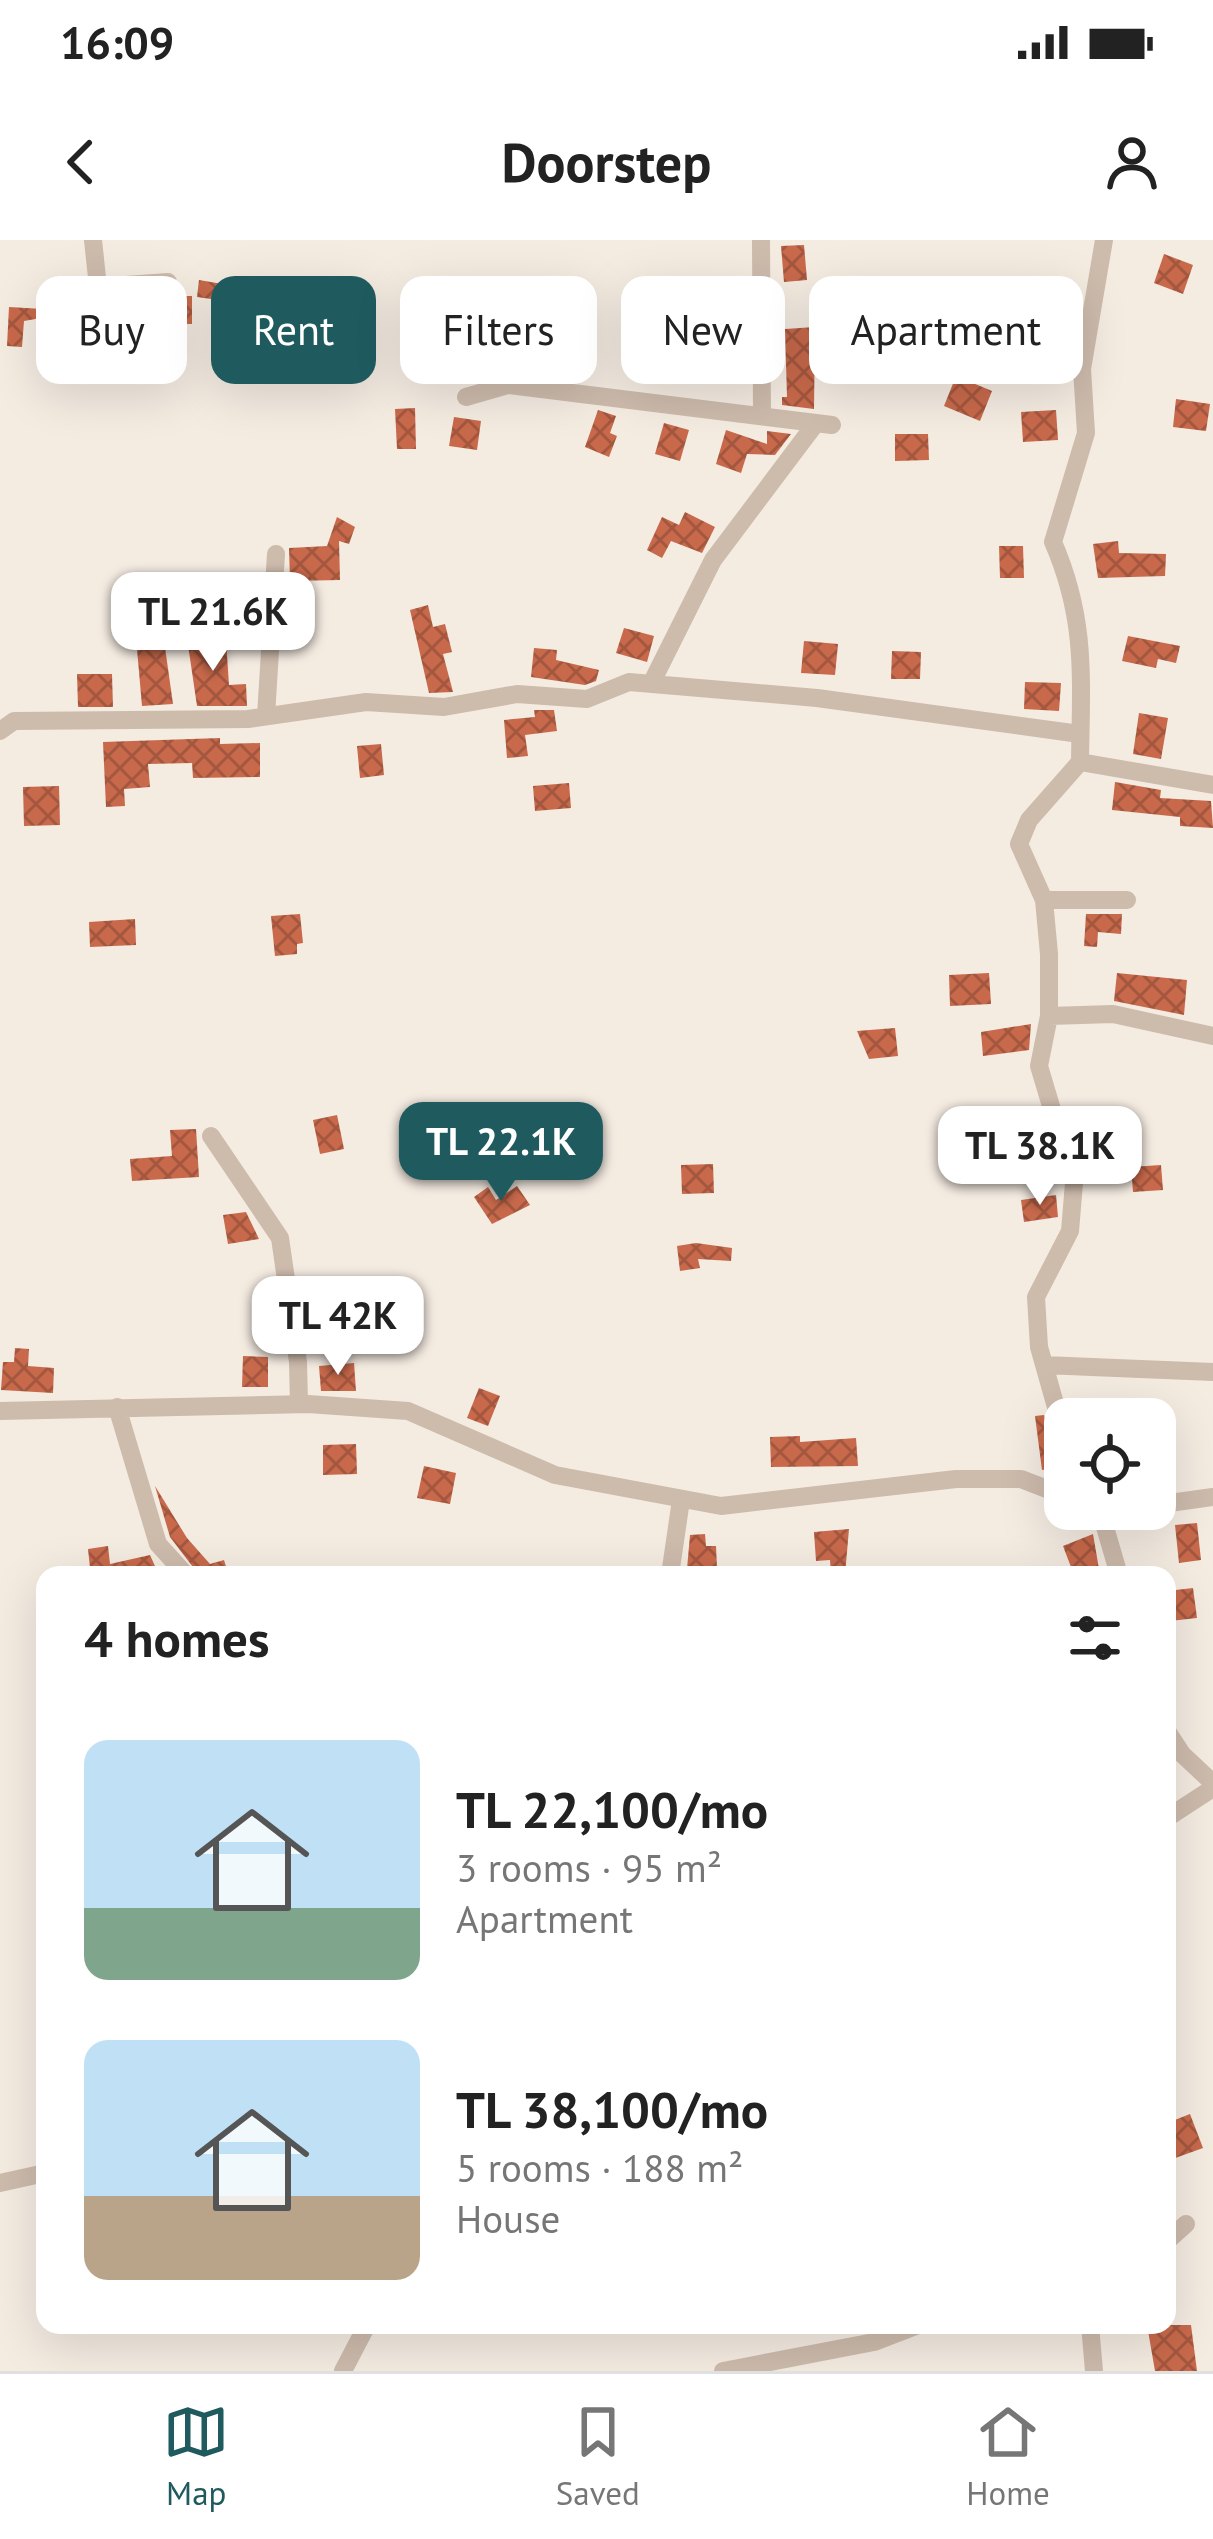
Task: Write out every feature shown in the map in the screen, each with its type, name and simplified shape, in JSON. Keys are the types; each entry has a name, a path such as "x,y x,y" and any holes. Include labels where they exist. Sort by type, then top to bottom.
{"street":[{"path":"93,240 97,276"},
{"path":"761,240 762,416"},
{"path":"1053,1398 1044,1365 1036,1297 1070,1231 1074,1183 1039,1066 1049,1016 1043,900 1019,844 1030,820 1080,762 1074,591 1053,542 1086,434 1082,369 1104,240"},
{"path":"466,397 508,385 824,424 713,560 651,684"},
{"path":"266,716 276,554"},
{"path":"0,730 14,721 266,716 366,702 444,707 517,694 587,699 629,682 817,698 1080,734"},
{"path":"1080,762 1213,785"},
{"path":"1043,900 1126,900"},
{"path":"1049,1016 1113,1014 1213,1036"},
{"path":"211,1136 280,1238 298,1362 298,1404"},
{"path":"1044,1365 1213,1372"},
{"path":"0,1411 298,1404 408,1411 554,1475 722,1506 978,1479 1022,1479 1044,1488"},
{"path":"117,1407 158,1544 178,1566"},
{"path":"1176,1502 1213,1497"},
{"path":"671,1566 681,1500"},
{"path":"1105,1530 1116,1566"},
{"path":"1176,1745 1213,1786 1176,1812"},
{"path":"0,2183 36,2175"},
{"path":"1176,2233 1186,2224"},
{"path":"344,2371 363,2334"},
{"path":"723,2371 895,2334"},
{"path":"1091,2334 1094,2371"}],"building":[{"path":"804,245 807,280 785,282 781,246"},
{"path":"1164,254 1193,265 1183,294 1154,283"},
{"path":"199,280 211,282 211,299 197,297"},
{"path":"187,296 192,296 192,324 187,324"},
{"path":"9,307 36,309 36,319 24,321 22,347 7,346"},
{"path":"809,327 814,409 782,405 782,397 787,397 785,329"},
{"path":"953,384 975,384 992,391 980,421 944,406"},
{"path":"1176,399 1210,404 1206,431 1173,427"},
{"path":"415,408 416,449 397,449 395,409"},
{"path":"598,410 616,416 610,433 617,436 609,457 585,447"},
{"path":"1056,410 1058,440 1023,442 1021,412"},
{"path":"454,417 481,421 477,450 449,446"},
{"path":"664,423 689,430 680,461 655,454"},
{"path":"726,430 767,444 767,431 791,434 775,455 747,454 741,473 716,464"},
{"path":"895,434 928,434 929,460 895,461"},
{"path":"685,512 715,527 702,553 671,541 662,558 647,550 662,517 679,525"},
{"path":"337,517 355,527 349,544 339,541 340,580 290,581 289,548 327,546"},
{"path":"1118,541 1119,553 1166,554 1165,576 1098,578 1093,544"},
{"path":"999,546 1023,546 1024,578 1000,578"},
{"path":"428,605 433,627 445,624 452,652 443,654 453,692 429,693 410,610"},
{"path":"160,612 173,704 142,706 134,615"},
{"path":"624,628 654,636 647,662 616,653"},
{"path":"205,635 206,641 226,640 229,685 246,684 247,706 197,706 187,638"},
{"path":"1128,636 1180,646 1176,663 1158,659 1156,668 1122,661"},
{"path":"804,641 838,644 835,675 801,673"},
{"path":"534,648 557,650 556,660 599,670 596,681 585,685 531,677"},
{"path":"892,651 921,652 920,679 891,679"},
{"path":"77,674 112,674 113,707 78,707"},
{"path":"1025,682 1061,683 1059,711 1024,709"},
{"path":"534,710 554,710 557,731 525,735 528,756 507,758 504,720 535,717"},
{"path":"1139,713 1168,718 1161,759 1133,754"},
{"path":"220,738 220,744 260,743 260,777 193,778 192,763 148,764 150,787 124,789 125,806 106,807 103,742"},
{"path":"381,744 384,775 360,778 357,746"},
{"path":"1115,782 1161,790 1160,798 1211,801 1213,828 1180,826 1180,817 1112,810"},
{"path":"569,783 571,808 535,811 533,786"},
{"path":"59,786 60,825 24,826 23,787"},
{"path":"300,914 303,943 297,944 297,954 275,956 271,916"},
{"path":"1086,914 1122,914 1121,934 1098,932 1097,947 1084,946"},
{"path":"135,919 136,945 90,947 89,922"},
{"path":"989,973 991,1004 950,1006 949,975"},
{"path":"1117,973 1187,980 1184,1015 1114,1001"},
{"path":"1031,1024 1029,1050 983,1056 981,1032"},
{"path":"895,1028 898,1056 869,1059 857,1031"},
{"path":"337,1115 344,1149 320,1154 313,1120"},
{"path":"196,1129 199,1177 132,1181 130,1159 172,1156 170,1130"},
{"path":"713,1164 714,1193 682,1194 681,1165"},
{"path":"1161,1165 1163,1190 1133,1192 1131,1167"},
{"path":"517,1186 530,1205 492,1224 474,1197 488,1187 496,1200"},
{"path":"1056,1195 1058,1217 1024,1222 1021,1200"},
{"path":"246,1212 259,1239 228,1244 223,1215"},
{"path":"696,1243 732,1248 731,1261 698,1259 700,1268 680,1271 677,1246"},
{"path":"15,1348 29,1349 28,1366 54,1368 53,1393 1,1390 3,1362 14,1362"},
{"path":"243,1356 268,1357 268,1387 242,1387"},
{"path":"354,1363 356,1391 321,1391 319,1366"},
{"path":"479,1388 500,1396 488,1426 467,1418"},
{"path":"1044,1415 1044,1470 1042,1470 1035,1416"},
{"path":"800,1436 800,1442 856,1438 858,1466 771,1467 770,1437"},
{"path":"356,1444 357,1474 323,1475 323,1445"},
{"path":"424,1466 456,1473 450,1504 417,1498"},
{"path":"155,1486 187,1538 210,1564 224,1560 226,1566 192,1566 170,1537"},
{"path":"1197,1523 1201,1560 1179,1563 1176,1525"},
{"path":"849,1529 846,1566 816,1561 814,1532"},
{"path":"705,1534 706,1546 716,1546 717,1566 687,1566 690,1535"},
{"path":"1093,1534 1098,1566 1071,1566 1063,1546"},
{"path":"108,1546 110,1564 150,1555 155,1566 90,1566 88,1549"},
{"path":"1193,1588 1197,1618 1176,1620 1176,1590"},
{"path":"1190,2114 1203,2148 1176,2158 1176,2119"},
{"path":"1176,2325 1191,2325 1197,2371 1155,2371 1149,2334 1176,2334"}]}
